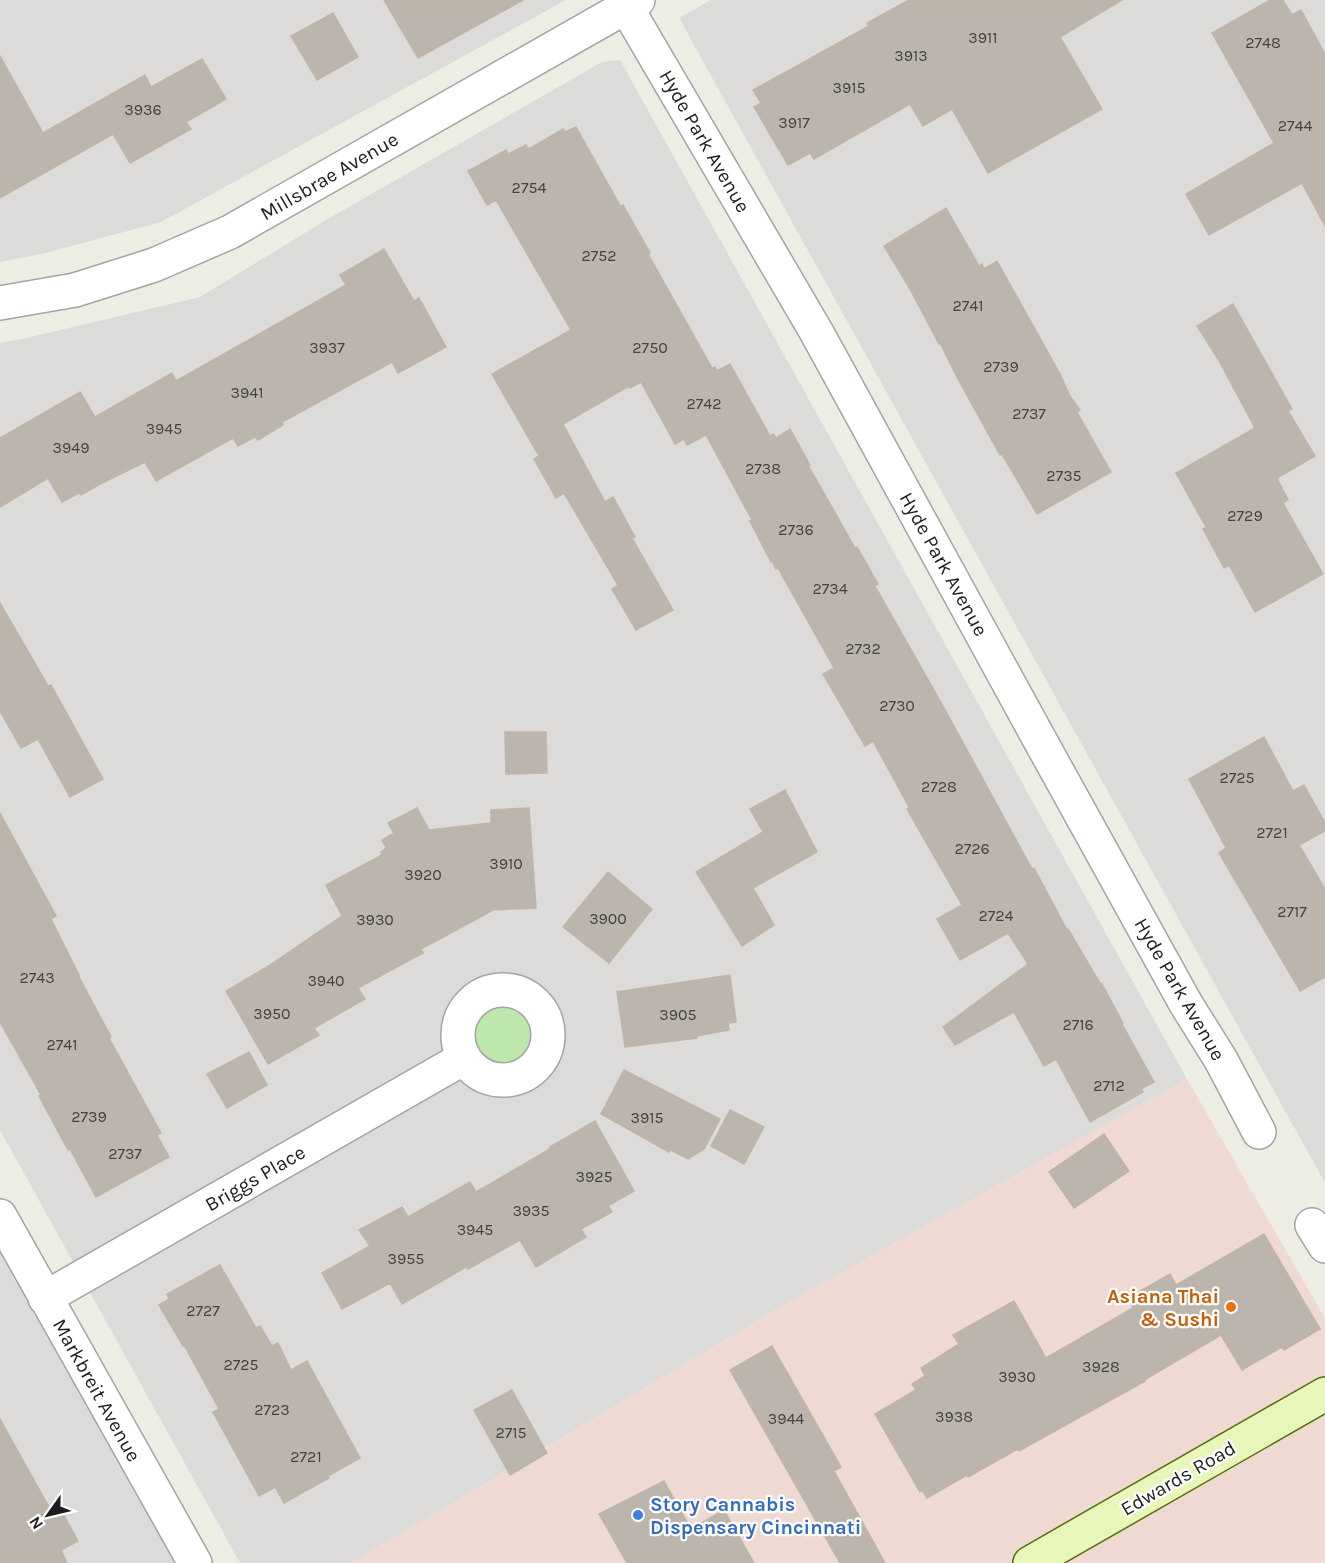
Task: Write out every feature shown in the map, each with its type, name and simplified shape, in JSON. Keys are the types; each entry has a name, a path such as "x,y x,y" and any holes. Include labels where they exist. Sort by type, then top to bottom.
{"main road":[{"name":"Edwards Road","path":"1030,1563 1325,1394"}],"street":[{"name":"Millsbrae Avenue","path":"0,303 75,290 154,265 230,232 628,2"},
{"name":"Hyde Park Avenue","path":"628,2 817,333 1036,733 1186,1004 1221,1060 1259,1132"},
{"name":"Briggs Place","path":"45,1298 464,1058"},
{"name":"Markbreit Avenue","path":"0,1216 195,1563"}],"shaded area":[{"path":"0,0 566,0 161,222 46,253 0,262"},
{"path":"711,0 1325,0 1325,1183 679,18"},
{"path":"620,60 1187,1079 779,1308 352,1563 240,1563 0,1130 0,343 200,297 326,220 602,62"},
{"path":"1187,1079 1325,1318 1325,1563 352,1563 779,1308"},
{"path":"0,1216 195,1563 0,1563"}],"green space":[{"path":"497,1008 509,1008 524,1016 532,1031 532,1043 524,1058 509,1066 497,1066 482,1058 474,1043 474,1031 482,1016"}],"building":[{"path":"384,0 523,0 418,58"},
{"path":"909,0 1122,0 1060,37 1102,109 988,173 952,109 923,126 910,104 814,159 810,153 788,165 754,107 761,103 753,90 869,26 867,23"},
{"path":"1270,0 1283,0 1292,15 1301,10 1325,54 1325,226 1302,183 1209,235 1186,194 1274,143 1212,33"},
{"path":"333,13 358,57 317,80 291,36"},
{"path":"0,56 43,133 145,75 151,87 202,59 226,99 186,122 191,129 130,163 113,134 0,198"},
{"path":"576,127 621,207 623,205 712,368 715,367 717,371 730,364 770,436 773,434 776,438 790,429 855,548 857,547 878,584 875,586 1032,869 1034,868 1067,930 1102,984 1154,1082 1141,1089 1143,1092 1090,1122 1056,1059 1044,1066 1014,1012 955,1045 943,1027 1028,964 1008,933 960,960 937,919 962,905 907,809 909,807 873,741 865,746 823,674 834,668 778,568 776,569 771,562 750,521 752,520 706,435 687,445 684,439 675,444 641,382 630,388 629,386 563,424 605,502 613,497 635,537 632,538 673,610 636,630 612,589 618,585 564,493 556,498 534,459 539,456 492,374 571,330 496,200 487,205 468,171 506,150 508,154 526,145 529,149 563,129 565,132"},
{"path":"946,208 979,266 982,264 984,269 997,261 1070,396 1080,410 1077,412 1111,472 1037,514 1002,454 1000,455 940,343 884,246"},
{"path":"384,249 414,301 419,298 446,347 398,373 392,362 282,422 283,425 258,440 255,437 238,446 233,438 156,481 145,462 81,495 79,493 62,502 48,478 0,507 0,438 80,392 95,417 172,373 176,381 346,285 340,275"},
{"path":"1233,304 1292,409 1288,411 1315,456 1277,478 1288,500 1283,503 1323,574 1255,612 1229,565 1224,568 1203,529 1206,527 1176,473 1255,428 1218,359 1197,326"},
{"path":"0,603 48,686 51,685 103,779 70,797 38,739 21,748 0,711"},
{"path":"505,732 546,732 547,773 506,774"},
{"path":"1264,737 1293,791 1304,785 1325,823 1325,831 1299,845 1325,889 1325,977 1300,991 1219,853 1226,848 1189,779"},
{"path":"785,790 817,852 753,888 774,925 742,946 696,872 763,832 750,809"},
{"path":"417,808 429,830 491,823 491,810 529,808 536,908 493,910 421,949 423,953 358,988 365,999 314,1028 319,1035 268,1064 226,991 267,967 342,916 326,885 382,855 381,852 386,848 382,840 394,833 388,823"},
{"path":"0,813 56,916 51,919 111,1037 109,1038 161,1133 157,1135 169,1157 96,1197 70,1149 68,1150 39,1096 41,1095 0,1022"},
{"path":"608,872 652,909 609,963 563,927"},
{"path":"730,975 736,1022 728,1023 729,1030 697,1036 697,1038 625,1047 617,992"},
{"path":"249,1052 267,1085 227,1108 207,1074"},
{"path":"624,1070 720,1119 704,1149 688,1159 671,1150 669,1152 601,1114"},
{"path":"730,1110 764,1127 744,1164 711,1146"},
{"path":"595,1121 634,1191 608,1206 612,1212 581,1229 586,1237 536,1267 520,1240 468,1269 466,1267 402,1304 390,1283 342,1309 322,1273 370,1246 359,1230 402,1207 408,1217 470,1182 476,1192"},
{"path":"1104,1134 1129,1171 1074,1208 1049,1172"},
{"path":"1264,1234 1320,1329 1284,1350 1282,1347 1242,1370 1221,1335 1145,1381 1019,1451 1018,1449 968,1477 967,1475 927,1498 922,1490 920,1492 875,1414 916,1390 912,1384 925,1376 921,1368 959,1344 953,1335 1014,1301 1046,1358 1133,1308 1128,1298 1170,1274 1176,1285"},
{"path":"220,1265 256,1328 260,1326 272,1346 278,1343 291,1370 307,1361 360,1458 284,1503 275,1487 259,1496 213,1412 219,1409 159,1305 169,1299 167,1294"},
{"path":"772,1346 841,1467 834,1471 885,1563 840,1563 730,1370"},
{"path":"512,1390 547,1453 510,1475 474,1410"},
{"path":"0,1419 49,1507 57,1503 78,1541 61,1550 67,1563 0,1563"},
{"path":"664,1481 691,1529 724,1510 754,1563 627,1563 599,1514"}],"place":[{"name":"Asiana Thai & Sushi","path":"1231,1307"},
{"name":"Story Cannabis Dispensary Cincinnati","path":"638,1515"}]}
